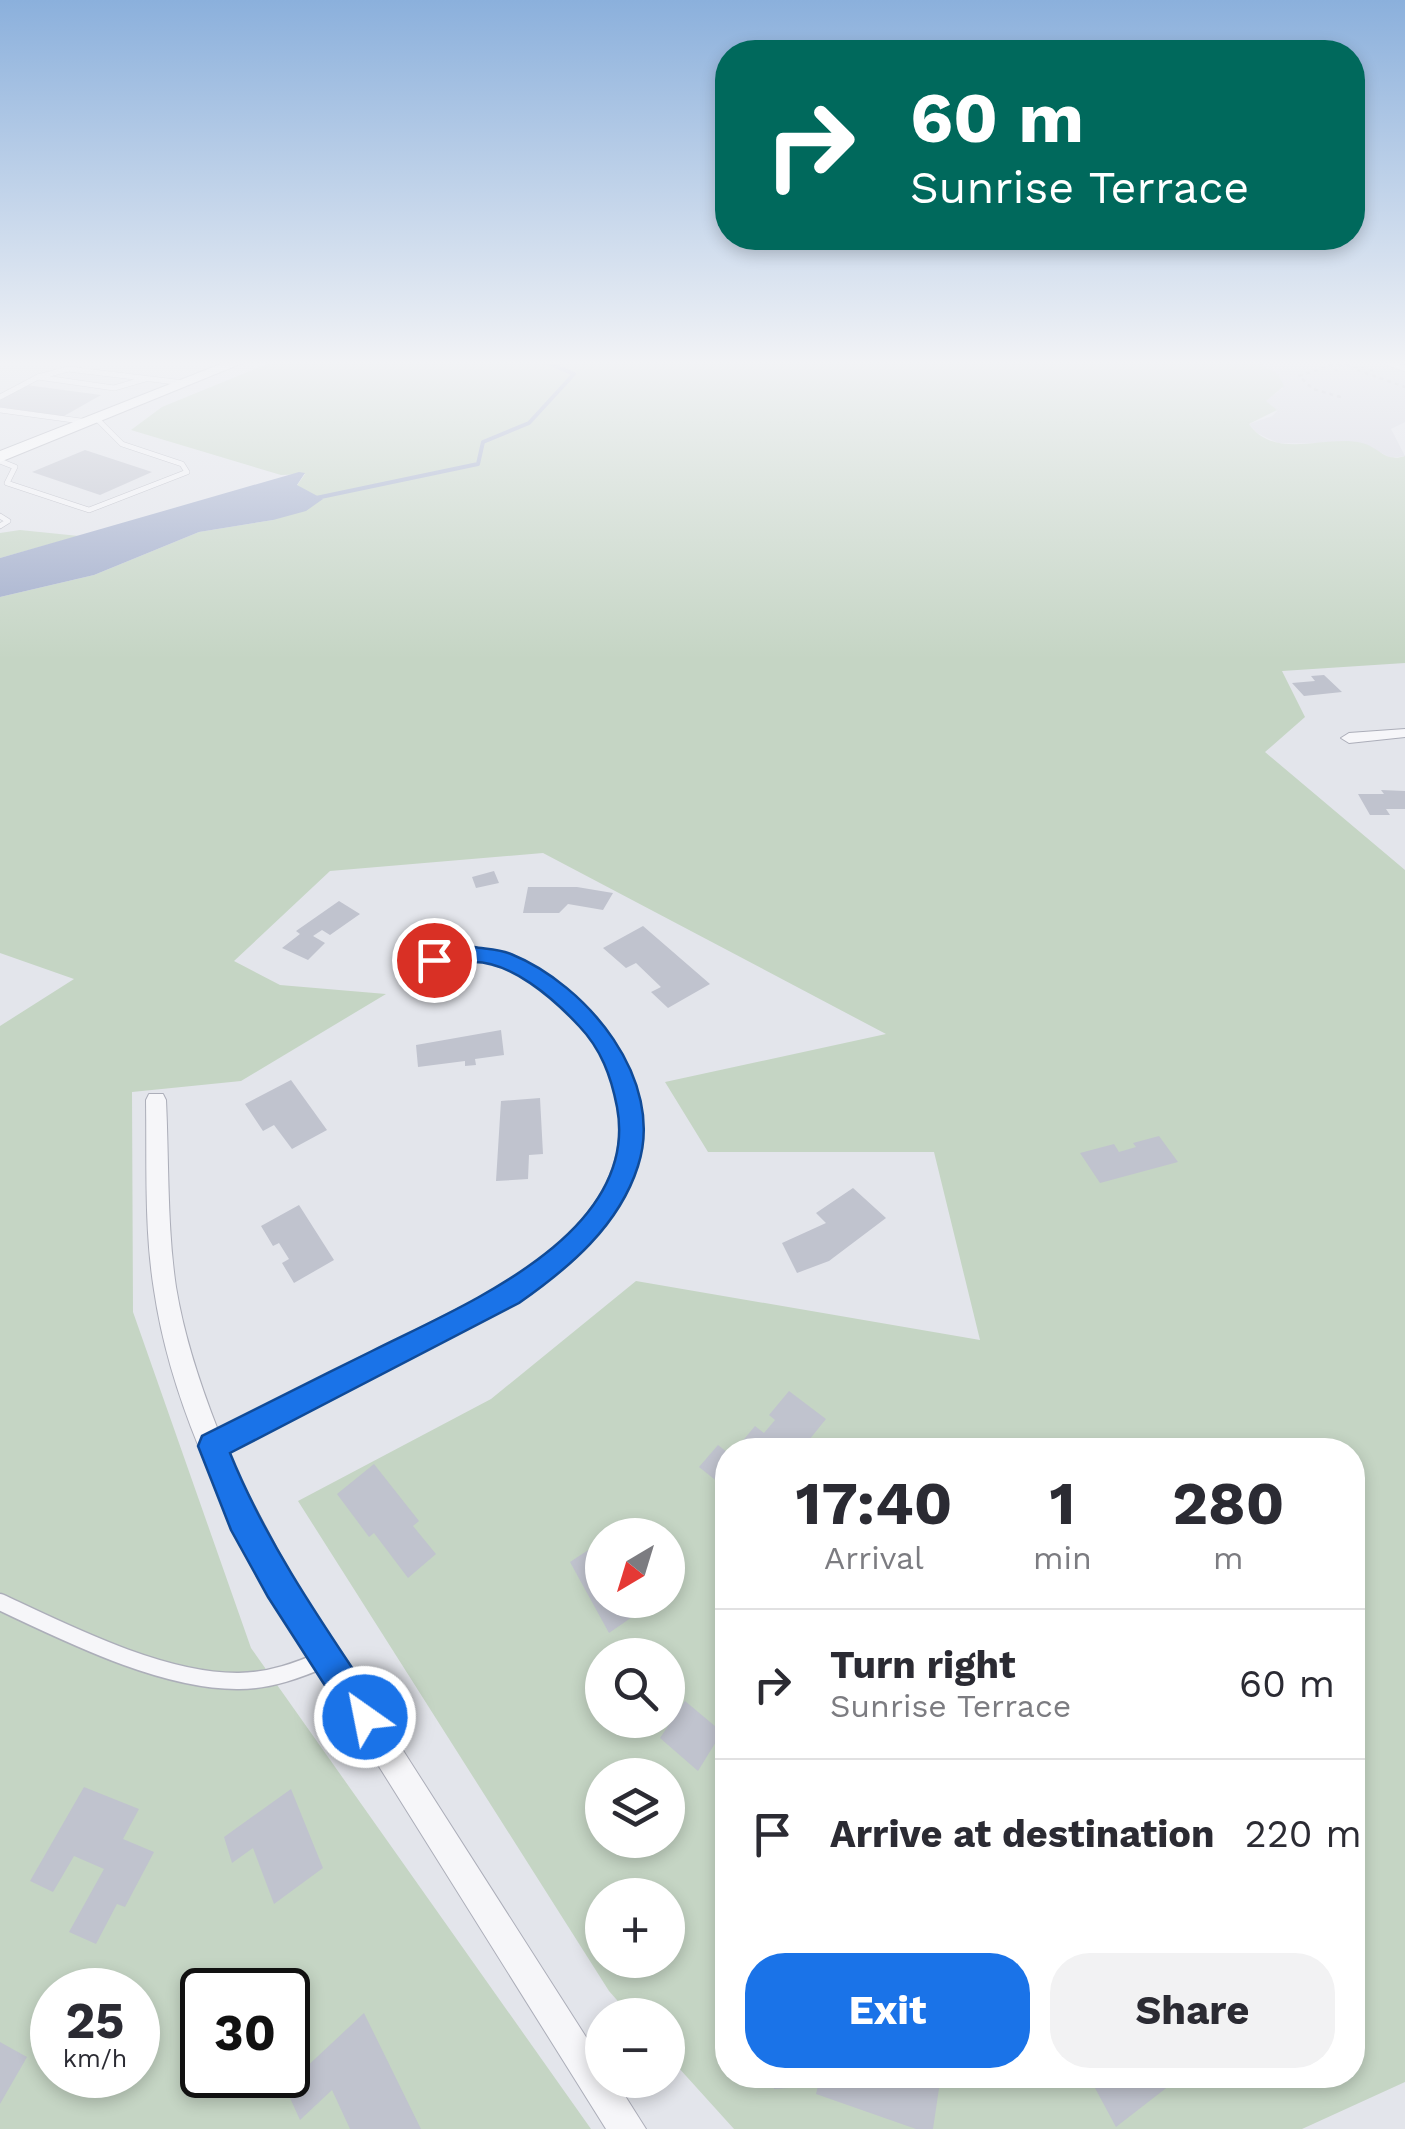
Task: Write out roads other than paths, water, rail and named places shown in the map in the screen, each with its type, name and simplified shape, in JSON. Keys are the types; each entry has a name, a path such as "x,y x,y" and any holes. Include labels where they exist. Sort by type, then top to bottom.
{"street":[{"path":"1349,738 1405,733"},
{"path":"212,1446 510,1294 564,1254 616,1190 630,1146 629,1096 614,1056 598,1032 568,1000 505,960 474,954 434,960"},
{"path":"156,1100 162,1250 169,1312 212,1446 242,1519 279,1586 442,1836 563,2038 628,2129"}],"lane":[{"path":"4,461 14,467 7,482 84,510 104,507 187,472 182,464 174,461"},
{"path":"0,516 8,521 0,526"},
{"path":"0,1602 162,1671 194,1680 246,1683 302,1670 328,1658"}],"water":[{"path":"305,473 297,485 323,499 306,511 199,532 94,575 0,597 0,558"}],"waterway":[{"path":"316,498 479,461"}]}
